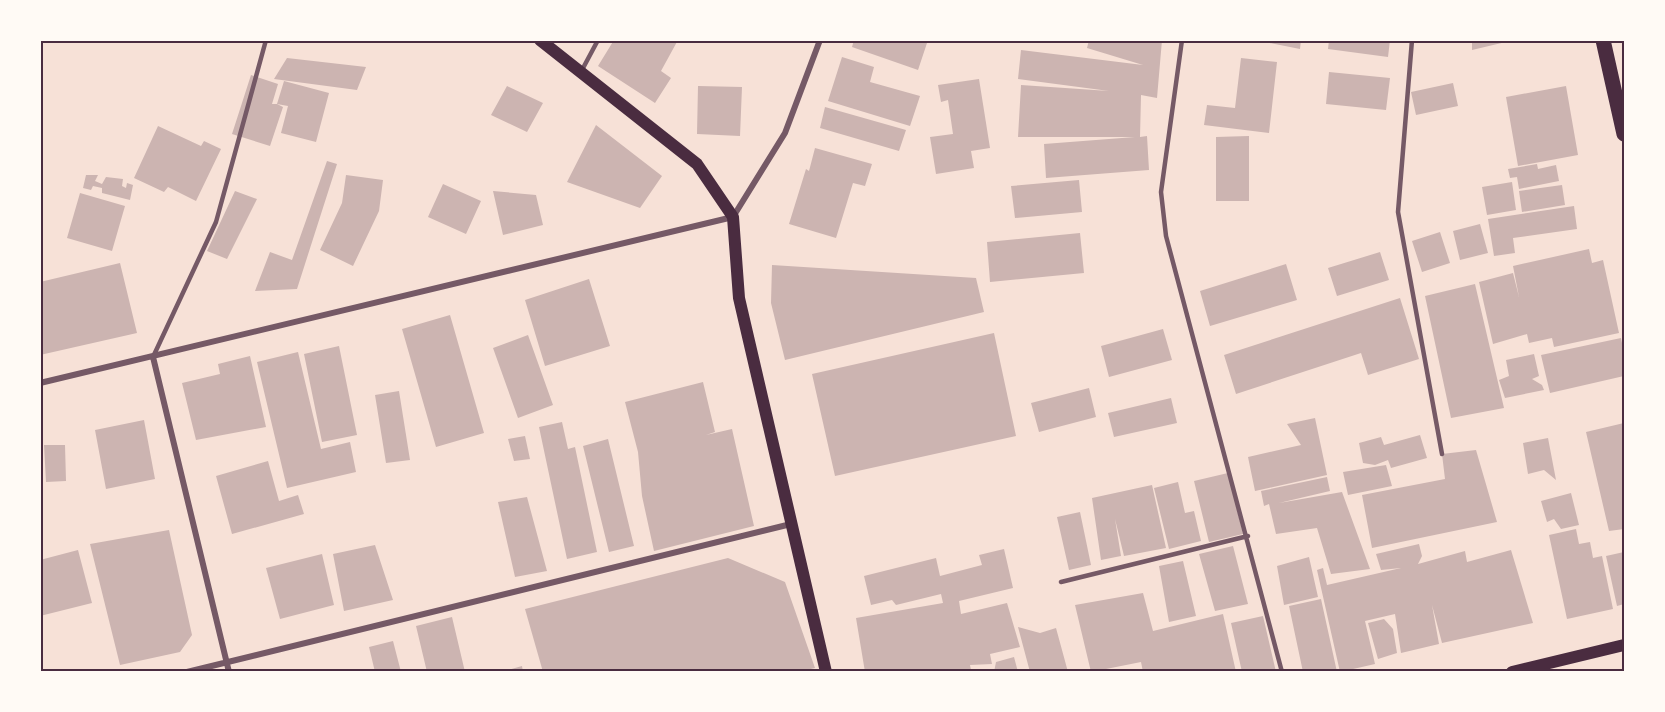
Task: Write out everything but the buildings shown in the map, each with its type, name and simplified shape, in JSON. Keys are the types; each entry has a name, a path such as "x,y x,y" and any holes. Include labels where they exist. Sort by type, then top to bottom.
{"main road":[{"path":"540,40 697,164 733,217 739,298 826,672"},
{"path":"1603,40 1624,134"},
{"path":"1512,672 1624,645"}],"street":[{"path":"40,383 733,217 785,133 820,40"},
{"path":"153,357 229,672"},
{"path":"187,672 792,524"}],"lane":[{"path":"153,357 216,222 266,40"},
{"path":"581,72 598,40"},
{"path":"1182,40 1161,192 1166,236 1248,536 1282,672"},
{"path":"1412,40 1398,212 1443,454"},
{"path":"1061,582 1248,536"}]}
